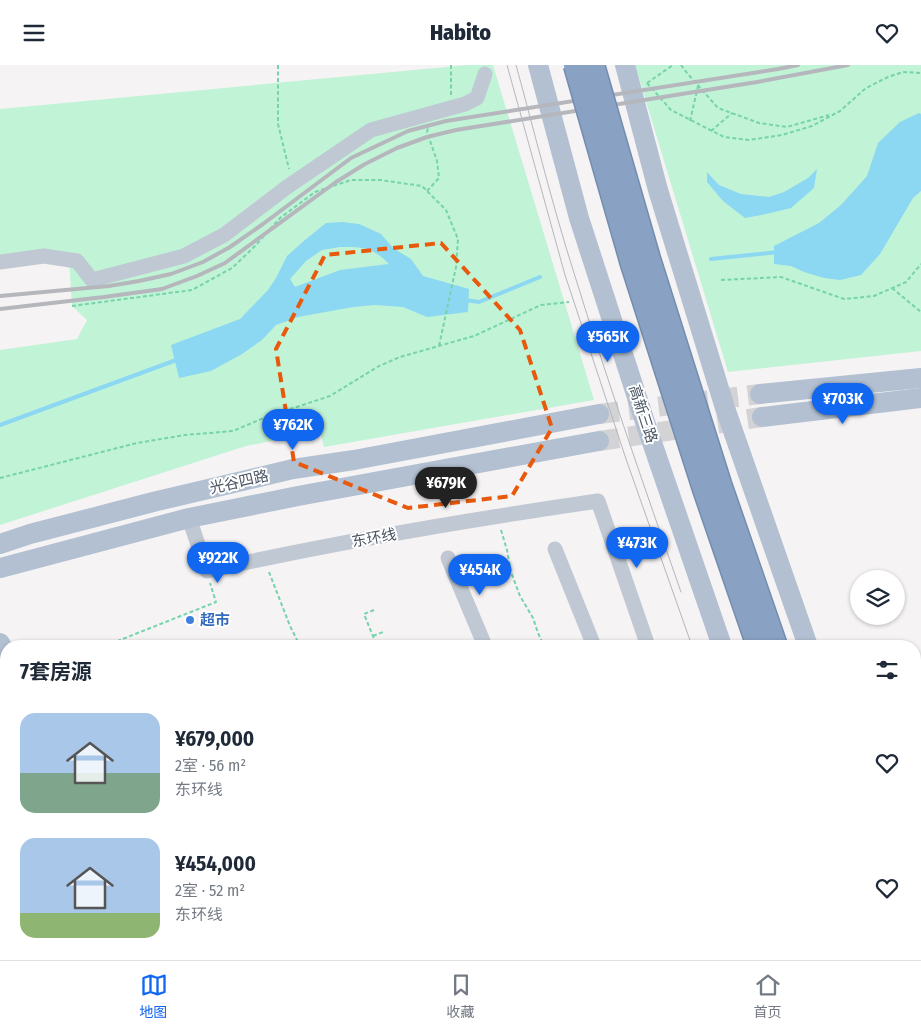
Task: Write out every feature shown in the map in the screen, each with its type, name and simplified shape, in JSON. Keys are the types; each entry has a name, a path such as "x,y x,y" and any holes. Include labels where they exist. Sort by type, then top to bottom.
{"highway":[{"path":"575,65 632,264 704,489 756,640"},
{"path":"593,65 652,268 720,484 774,640"}],"main road":[{"name":"高新三路","path":"538,65 579,218 648,431 720,640"},
{"path":"625,65 658,190 725,408 806,640"},
{"path":"760,394 921,379"},
{"path":"762,417 921,398"},
{"name":"光谷四路","path":"0,544 30,534 144,504 293,469 354,460 599,414"},
{"name":"光谷四路","path":"0,568 189,518 298,496 599,441"}],"street":[{"path":"0,262 44,256 77,261 92,280 184,256 224,235 294,182 372,130 440,111 477,98 485,74"},
{"name":"东环线","path":"207,571 264,558 497,516 598,501 646,640"},
{"path":"189,518 207,571"},
{"path":"555,549 592,640"},
{"path":"448,558 482,640"}],"path":[{"path":"278,65 278,124 287,165 302,201"},
{"path":"427,191 439,178 438,161 427,132 429,121 451,100 451,65"},
{"path":"673,65 647,83 671,111 724,137 749,140 782,135 812,126 840,111 866,87 903,72 921,73"},
{"path":"681,65 718,108 759,123 787,127 833,114"},
{"path":"690,121 699,86"},
{"path":"711,131 732,113"},
{"path":"72,306 192,290 232,268 280,218 315,192 351,180 380,180 422,185 446,210 458,239 456,267 439,346"},
{"path":"721,281 781,277 844,299 874,296 906,282 921,264"},
{"path":"892,288 921,312"},
{"path":"0,479 137,443 185,435 233,431 266,417 330,396 379,366 400,357 474,336 541,305 569,302"},
{"path":"497,516 511,572 520,596 533,618 541,640"},
{"path":"264,558 297,640"},
{"path":"121,640 216,602 207,571"},
{"path":"374,610 364,614 375,640"},
{"path":"373,636 383,632"}],"highlighted area":[{"path":"441,243 520,330 552,428 512,496 408,508 294,462 276,349 325,255"}],"green space":[{"path":"467,65 493,65 594,400 324,447 320,431 246,446 0,525 0,350 77,339 87,320 72,306 69,259 0,257 0,109"},
{"path":"635,65 921,65 921,351 728,372"}],"water":[{"path":"919,113 921,114 921,191 913,198 880,254 861,275 840,280 824,278 791,266 774,264 774,246 819,223 841,205 867,176 878,143 900,122"},
{"path":"817,169 814,188 791,208 745,218 723,201 707,182 707,172 719,185 741,194 769,197 784,192 808,178"},
{"path":"326,223 359,224 381,234 393,248 411,259 423,276 469,289 468,312 427,317 403,307 375,305 298,317 276,325 262,340 242,354 211,371 179,378 171,345 240,319 268,290 287,256","holes":["340,247 367,249 378,254 389,264 340,270 295,287 290,279 306,261 322,250"]}],"waterway":[{"path":"711,259 778,252"},
{"path":"465,300 479,302 540,277"},
{"path":"0,425 179,359"}],"tunnel":[{"path":"599,414 760,394"},
{"path":"599,441 762,417"}],"tram line":[{"path":"507,65 565,275 626,459 690,640"},
{"path":"516,65 574,273 681,592"}],"railway":[{"path":"0,296 109,286 139,281 171,274 203,262 230,247 263,224 351,158 408,131 446,121 798,65"},
{"path":"0,309 162,289 197,276 225,263 336,182 365,164 397,148 427,137 456,130 757,82 848,65"}],"place":[{"name":"超市","path":"190,620"}]}
